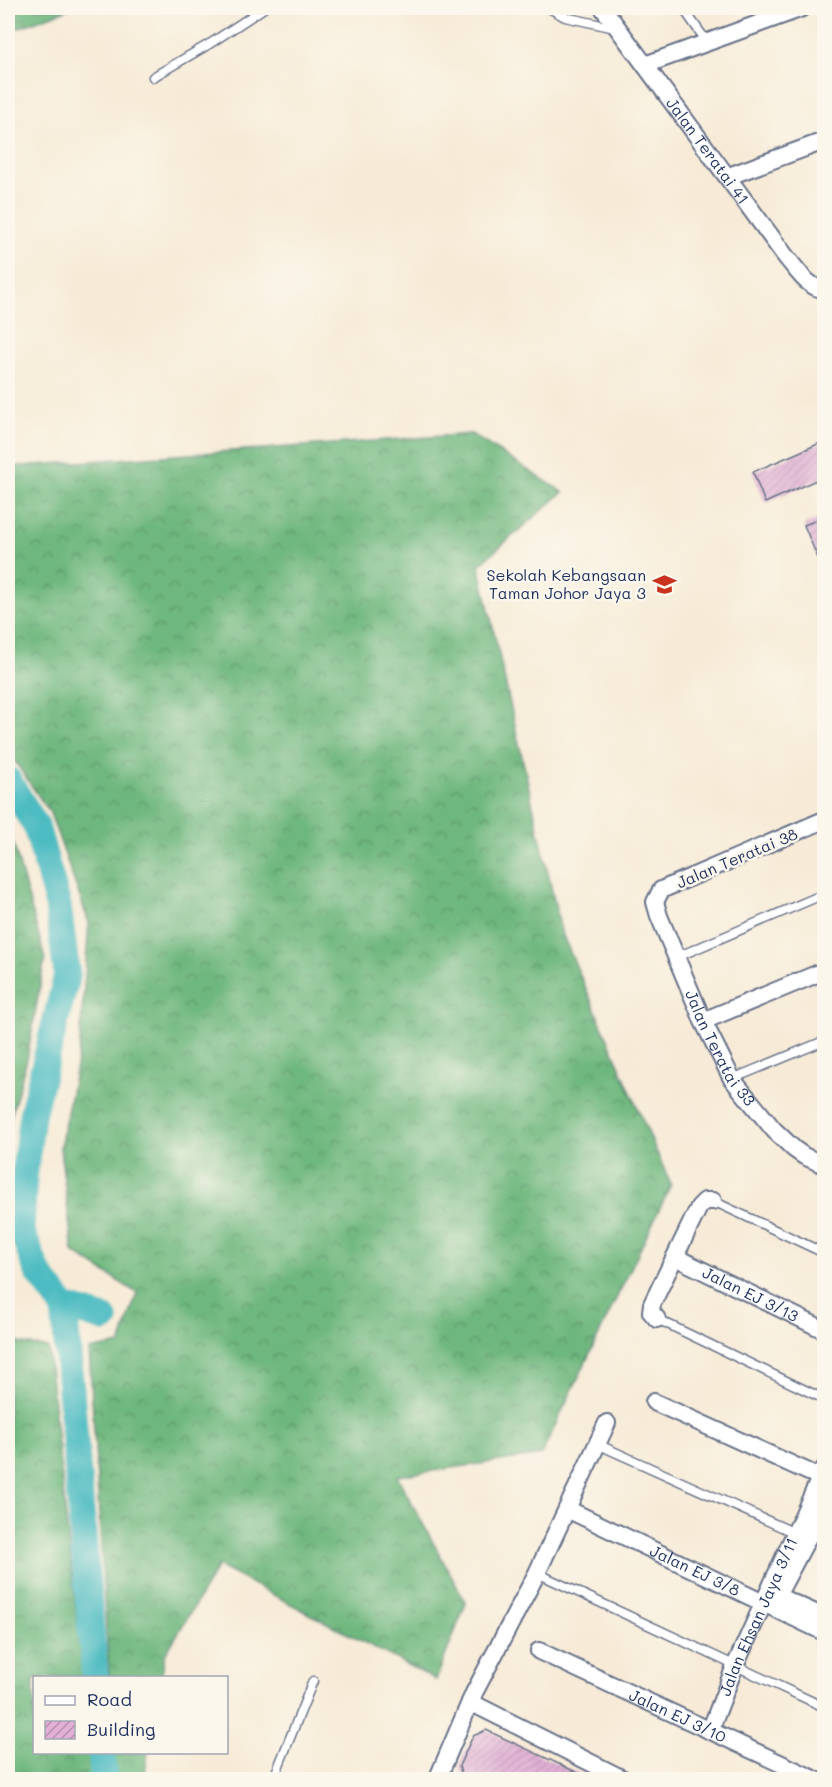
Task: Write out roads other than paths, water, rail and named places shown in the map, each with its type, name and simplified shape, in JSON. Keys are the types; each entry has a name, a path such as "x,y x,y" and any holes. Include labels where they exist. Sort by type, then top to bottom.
{"street":[{"name":"Jalan Teratai 41","path":"603,8 729,176 786,257 807,281 822,289"},
{"path":"645,65 707,42 770,13 802,8"},
{"path":"729,176 825,141"},
{"name":"Jalan Teratai 38","path":"655,902 661,890 825,820"},
{"name":"Jalan Teratai 33","path":"655,902 703,1021 732,1078 774,1130 794,1149 804,1156 822,1160"},
{"path":"703,1021 825,971"},
{"path":"657,1319 651,1312 652,1304 699,1207 705,1201 713,1201"},
{"name":"Jalan EJ 3/13","path":"675,1257 825,1330"},
{"path":"654,1402 823,1475"},
{"path":"437,1779 470,1702 537,1573 607,1423"},
{"name":"Jalan Ehsan Jaya 3/11","path":"710,1731 735,1666 823,1475"},
{"path":"825,1507 777,1596 825,1617"},
{"name":"Jalan EJ 3/8","path":"567,1509 825,1632"},
{"name":"Jalan EJ 3/10","path":"539,1651 816,1779"},
{"path":"470,1702 625,1779"}],"lane":[{"path":"153,77 264,8"},
{"path":"549,8 565,17 619,29"},
{"path":"683,8 707,42"},
{"path":"677,957 825,894"},
{"path":"732,1078 825,1041"},
{"path":"713,1201 825,1253"},
{"path":"657,1319 825,1400"},
{"path":"597,1443 795,1533"},
{"path":"537,1573 825,1707"},
{"path":"273,1779 313,1681"}],"waterway":[{"path":"8,780 36,826 58,905 67,975 32,1115 24,1179 21,1230 38,1272 64,1307 105,1319"},
{"path":"64,1307 95,1676"},
{"path":"101,1754 104,1780"}],"place":[{"name":"Sekolah Kebangsaan Taman Johor Jaya 3","path":"664,584"}]}
